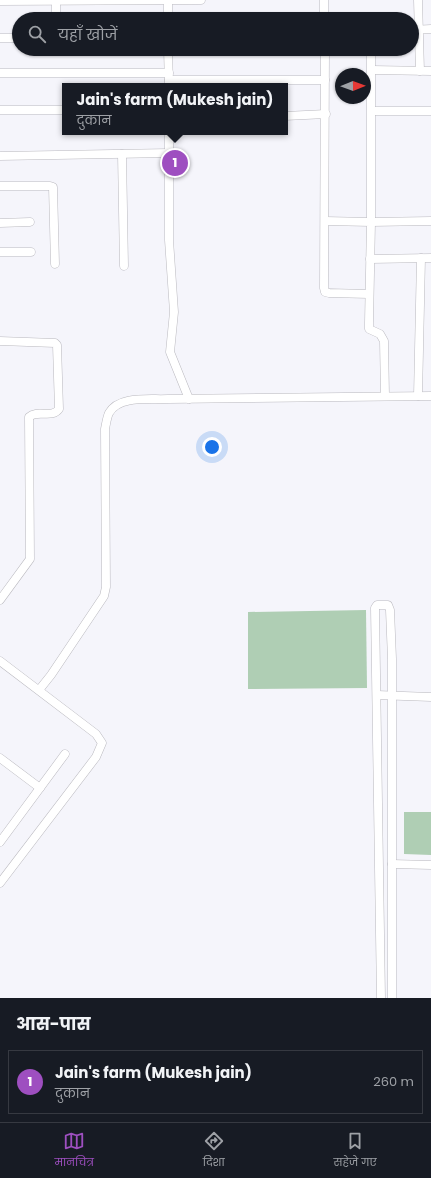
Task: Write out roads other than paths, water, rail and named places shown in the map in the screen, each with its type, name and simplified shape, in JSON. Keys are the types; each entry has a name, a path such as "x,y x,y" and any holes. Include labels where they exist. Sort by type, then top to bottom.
{"street":[{"path":"168,0 168,12"},
{"path":"0,1 201,0"},
{"path":"324,0 324,12"},
{"path":"417,12 418,0"},
{"path":"56,1 56,12"},
{"path":"419,30 431,29"},
{"path":"0,38 12,38"},
{"path":"168,56 169,80"},
{"path":"325,56 325,292 340,294 369,294"},
{"path":"371,56 369,328 380,334 384,341 385,396"},
{"path":"418,56 420,71"},
{"path":"372,70 431,71"},
{"path":"0,73 169,80 325,80"},
{"path":"0,110 62,110"},
{"path":"372,111 431,111"},
{"path":"288,116 326,114"},
{"path":"169,135 169,240 174,312 170,352 189,398"},
{"path":"0,156 169,153"},
{"path":"122,154 124,266"},
{"path":"0,186 53,187 55,264"},
{"path":"325,221 431,221"},
{"path":"0,223 30,222"},
{"path":"0,252 31,252"},
{"path":"418,396 421,258"},
{"path":"370,259 431,258"},
{"path":"0,341 55,343 59,409 56,412 36,413 29,417 30,559 0,600"},
{"path":"39,690 51,675 104,596 106,587 105,429 108,414 115,406 129,400 189,398 431,396"},
{"path":"381,998 375,608 377,605 388,605 390,617 392,696 392,998"},
{"path":"0,661 96,734 102,744 96,757 0,883"},
{"path":"377,695 431,697"},
{"path":"0,842 65,754"},
{"path":"0,758 40,788"},
{"path":"392,864 431,865"}],"place":[{"name":"Jain's farm (Mukesh jain)","path":"175,163"}]}
